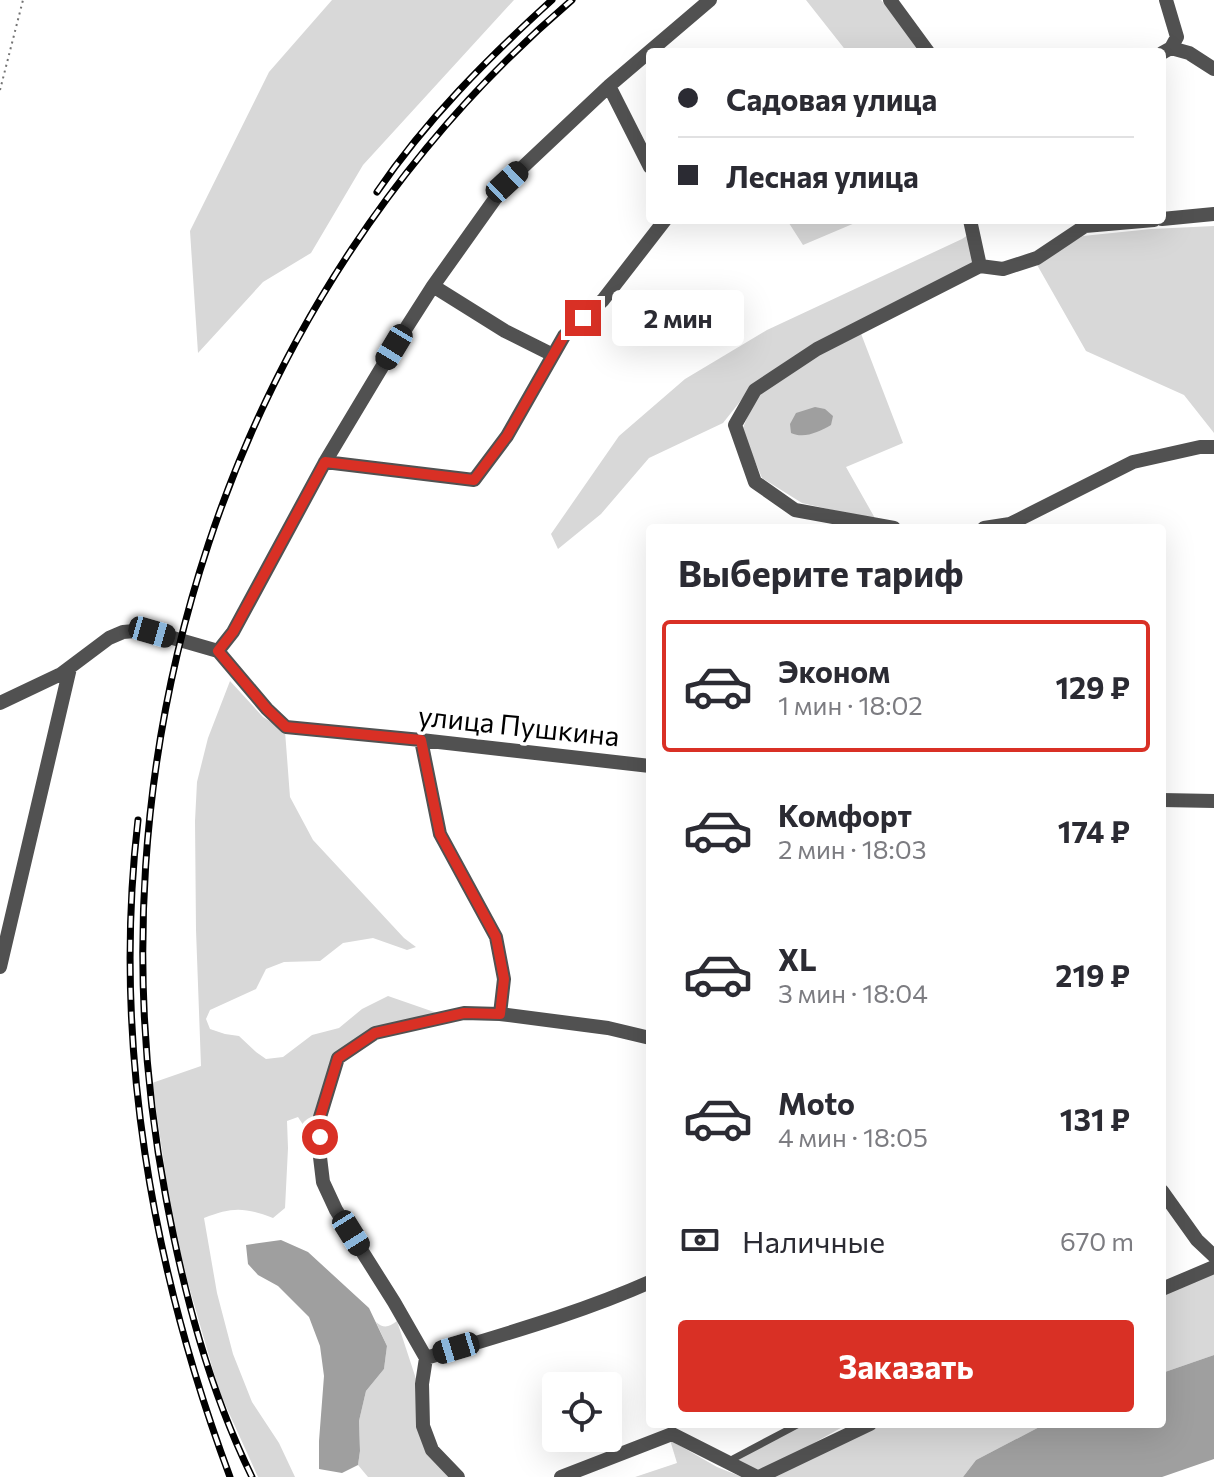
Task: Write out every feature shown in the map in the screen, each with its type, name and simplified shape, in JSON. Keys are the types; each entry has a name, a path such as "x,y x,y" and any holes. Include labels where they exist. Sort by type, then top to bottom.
{"street":[{"path":"654,48 710,0"},
{"path":"890,0 925,48"},
{"path":"1166,0 1177,37 1166,50"},
{"path":"1166,50 1189,53 1214,69"},
{"path":"0,703 61,674 109,638 123,632 152,632 218,651 233,632 325,462 394,347 507,182 646,54"},
{"path":"609,86 646,159"},
{"path":"1166,219 1214,214"},
{"path":"325,462 474,480 507,436 564,336 603,300 662,224"},
{"path":"971,224 980,266"},
{"path":"872,524 795,510 755,482 735,425 755,390 804,357 980,266 1003,269 1037,258 1085,226 1108,224"},
{"path":"433,286 505,331 553,355"},
{"path":"1010,524 1133,462 1200,447 1214,447"},
{"name":"улица Пушкина","path":"218,651 286,727 646,766"},
{"path":"0,967 70,668"},
{"path":"421,740 440,834 496,937 504,979 500,1014"},
{"path":"1166,800 1214,801"},
{"path":"458,1477 432,1450 423,1426 422,1384 426,1358 336,1210 323,1182 320,1117 338,1058 375,1033 464,1013 500,1014 608,1028 646,1037"},
{"path":"1166,1197 1197,1240 1214,1256"},
{"path":"1166,1287 1214,1267"},
{"path":"426,1358 548,1320 646,1284"},
{"path":"561,1477 672,1434 758,1477 862,1428"}],"lane":[{"path":"727,1462 791,1428"}],"path":[{"path":"0,90 23,0"}],"shaded area":[{"path":"332,0 514,0 363,165 311,253 263,282 198,353 190,231 269,72"},
{"path":"806,0 881,0 916,48 844,48"},
{"path":"790,224 853,224 803,245"},
{"path":"1214,226 1214,433 1184,395 1086,351 1036,263 1083,236"},
{"path":"968,235 974,264 750,389 723,423 649,458 601,514 558,549 551,534 619,436 685,379 767,330"},
{"path":"860,331 903,443 846,467 876,520 802,503 762,478 742,430 758,392 818,353"},
{"path":"815,407 825,409 833,416 831,425 806,435 791,433 790,424 796,413"},
{"path":"230,681 263,717 285,731 290,797 313,840 404,938 416,947 407,950 373,938 343,943 320,961 284,962 266,969 256,989 210,1010 206,1019 210,1029 239,1036 266,1059 283,1057 312,1035 339,1028 362,1009 388,996 437,1013 335,1052 320,1098 310,1146 309,1134 298,1117 287,1121 285,1208 273,1218 238,1210 204,1218 217,1293 233,1354 252,1402 279,1443 295,1477 258,1477 219,1391 172,1217 152,1083 201,1066 196,930 197,782 208,738"},
{"path":"281,1240 308,1252 369,1308 387,1346 384,1369 366,1391 359,1421 358,1465 342,1473 319,1469 324,1376 320,1346 309,1317 278,1286 258,1275 248,1264 246,1245"},
{"path":"1214,1267 1214,1355 1166,1372 1166,1288"},
{"path":"397,1321 418,1385 419,1426 451,1477 368,1477 358,1465 359,1421 366,1391 384,1369 387,1346 376,1322 386,1326"},
{"path":"1214,1355 1214,1459 1162,1477 963,1477 976,1460 1037,1428 1166,1428 1166,1372"},
{"path":"796,1428 841,1428 758,1474 731,1461"},
{"path":"862,1428 1037,1428 976,1460 963,1477 768,1477"},
{"path":"670,1440 717,1467 742,1477 635,1477 677,1463"}],"railway":[{"path":"377,192 416,140 459,91 552,0"},
{"path":"252,1477 223,1410 181,1270 166,1198 145,1032 146,866 167,703 208,544 270,392 352,249 452,118 572,0"},
{"path":"138,820 131,904 130,987 135,1071 145,1154 179,1318 230,1477"}],"route":[{"path":"320,1137 320,1117 338,1058 375,1033 464,1013 500,1014 504,979 496,937 440,834 421,740 286,727 218,651 233,632 325,462 474,480 507,436 564,336 583,318"}]}
